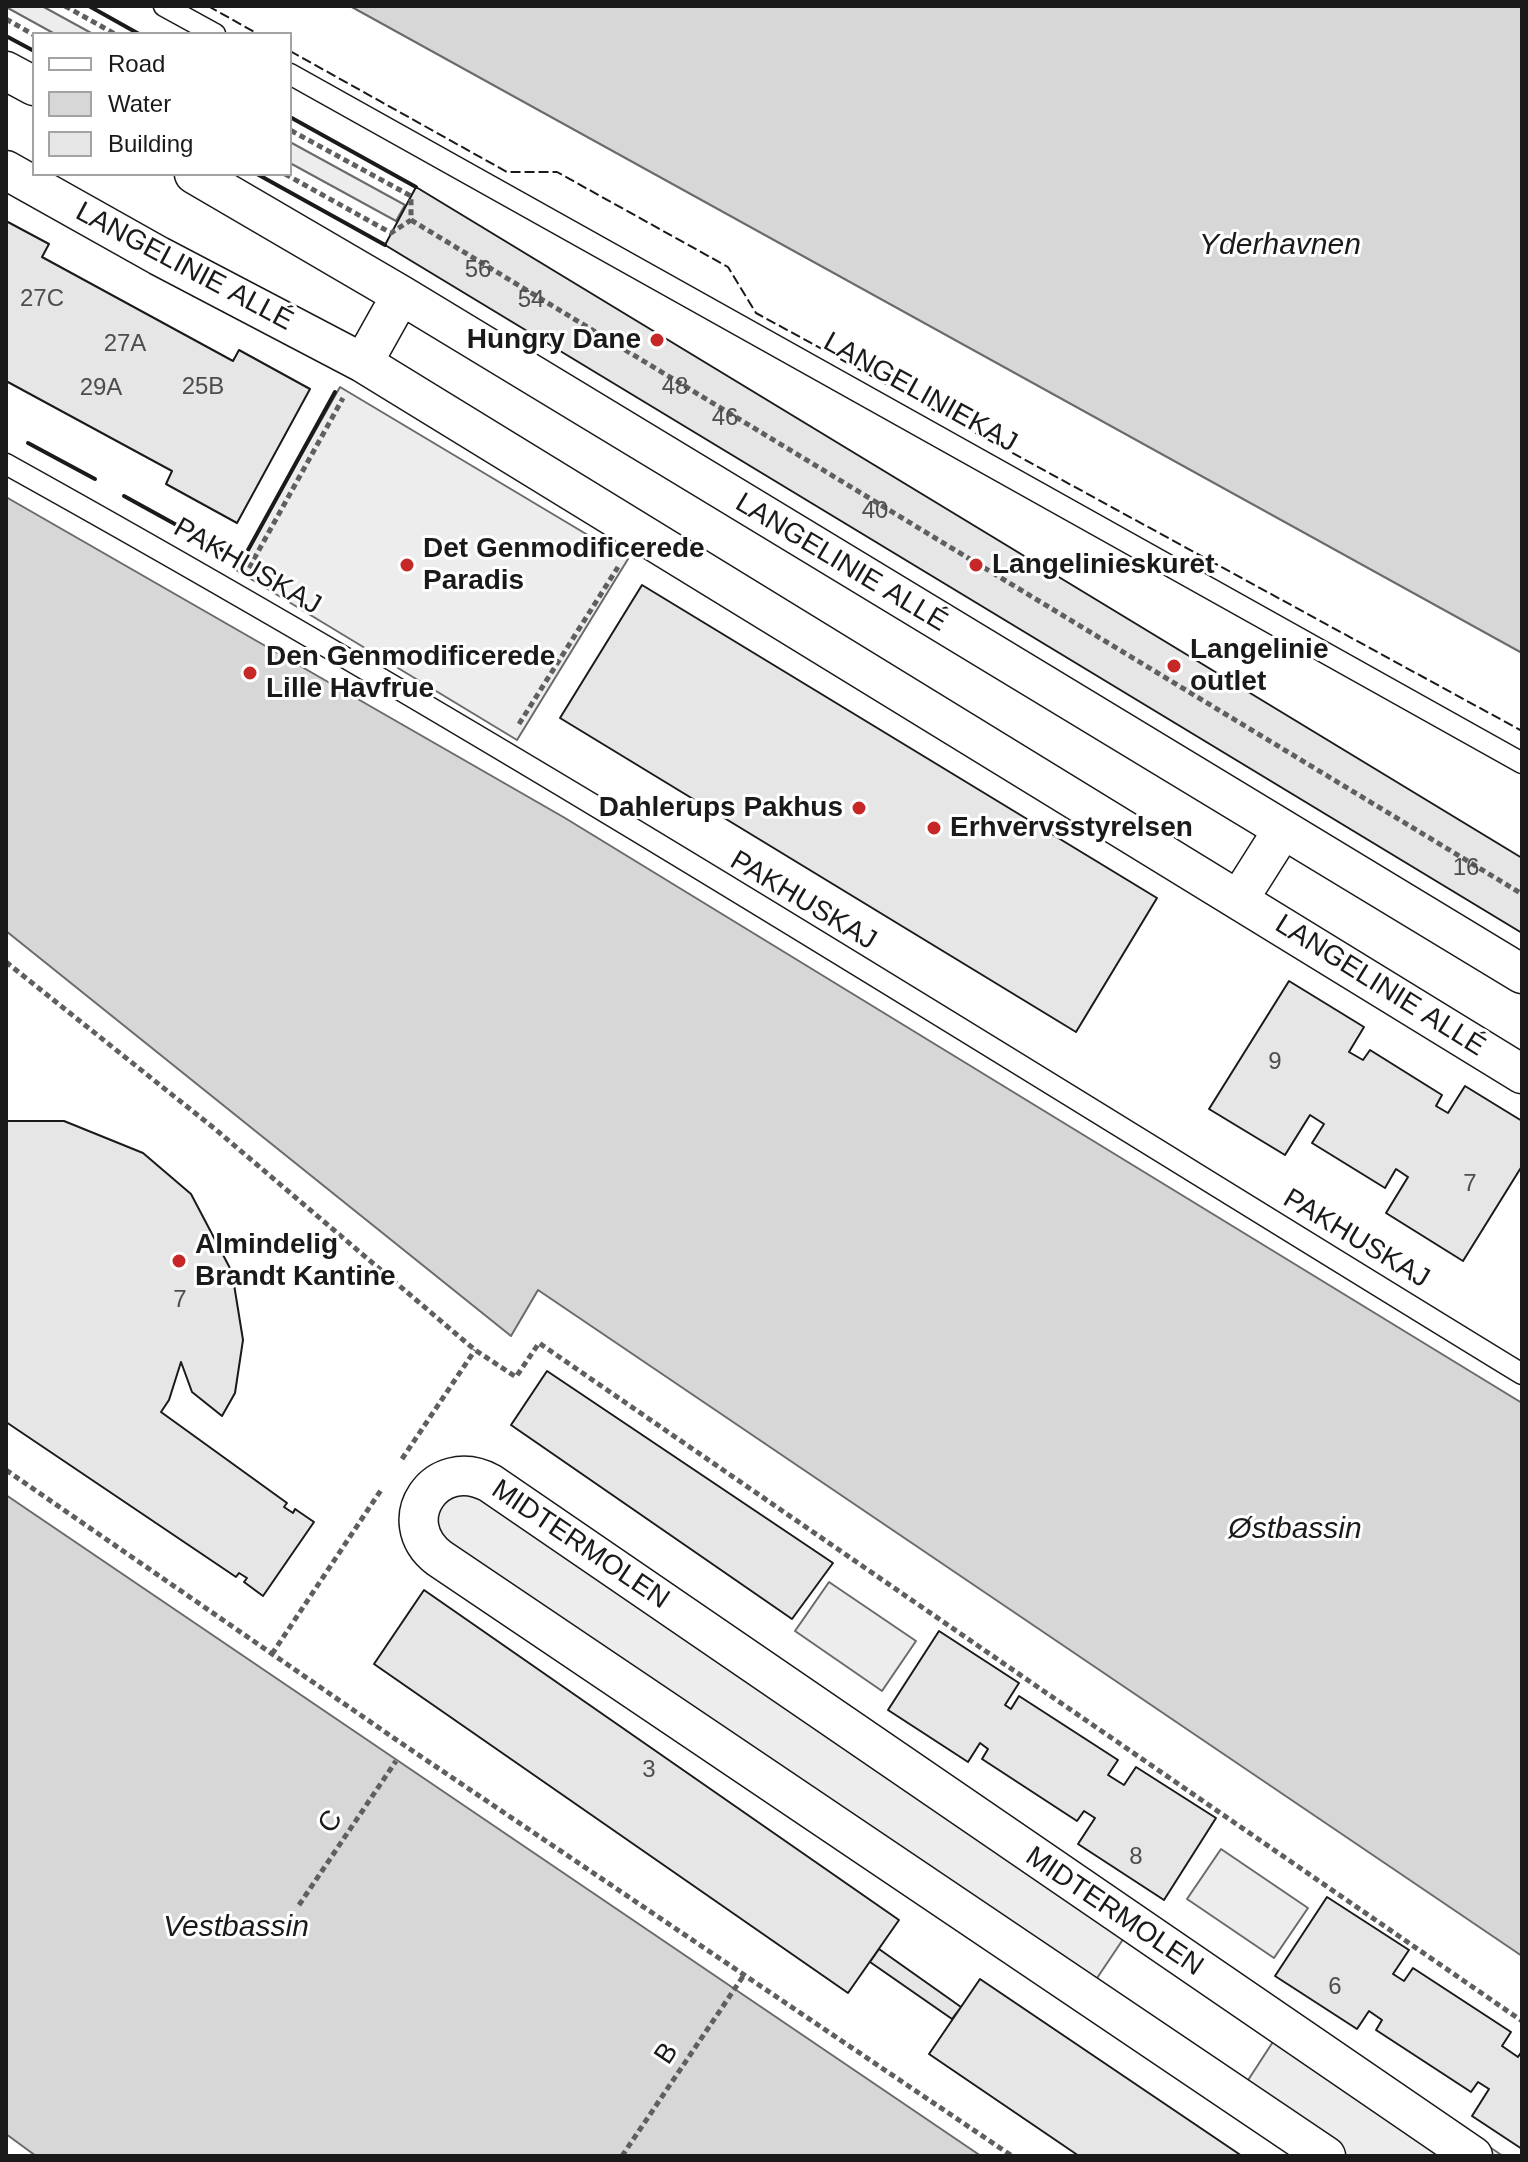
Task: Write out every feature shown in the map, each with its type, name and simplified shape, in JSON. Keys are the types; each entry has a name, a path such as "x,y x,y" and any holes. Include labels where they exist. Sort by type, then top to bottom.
{"street":[{"path":"6,71 32,85"},
{"name":"LANGELINIE ALLÉ","path":"6,170 159,256 363,363 1522,1074"},
{"name":"LANGELINIE ALLÉ","path":"197,176 401,295 1522,974"},
{"path":"363,363 401,295"},
{"path":"1239,899 1282,831"},
{"name":"MIDTERMOLEN","path":"1326,2156 439,1558 426,1544 420,1530 419,1516 426,1495 435,1485 456,1475 479,1477 490,1483 1473,2156"}],"lane":[{"path":"164,6 211,32"},
{"name":"LANGELINIEKAJ","path":"292,75 1522,763"},
{"name":"PAKHUSKAJ","path":"6,464 236,591 503,750 1522,1374"}],"path":[{"path":"65,6 111,32"},
{"path":"6,19 32,34"},
{"path":"292,131 411,196 411,220"},
{"path":"289,176 391,233 411,220"},
{"path":"411,220 1522,894"},
{"path":"236,591 363,363"},
{"path":"503,750 640,532"},
{"path":"6,962 215,1129 475,1350 516,1377 539,1343 1522,2021"},
{"path":"393,1472 475,1350"},
{"path":"6,1470 1012,2156"},
{"path":"272,1654 385,1484"},
{"name":"C","path":"299,1905 396,1761"},
{"name":"B","path":"622,2156 744,1975"}],"shaded area":[{"path":"42,6 89,32 51,32 6,7"},
{"path":"292,143 405,205 396,221 292,164"},
{"name":"Det Genmodificerede Paradis","path":"340,387 628,559 517,740 236,570"},
{"path":"465,1461 1136,1920 1083,1999 411,1540"},
{"path":"829,1582 916,1641 882,1691 795,1631"},
{"path":"1221,1849 1308,1908 1274,1958 1187,1899"},
{"path":"1291,2014 1503,2156 1295,2156 1228,2111"}],"water":[{"name":"Yderhavnen","path":"350,6 1522,6 1522,653"},
{"name":"Østbassin","path":"6,497 565,818 1522,1403 1522,1956 538,1290 511,1336 6,931"},
{"name":"Vestbassin","path":"6,1495 981,2156 36,2156 6,2134"}],"building":[{"name":"Langelinieskuret","path":"416,187 1522,858 1522,933 385,245"},
{"path":"6,221 49,244 42,257 233,361 239,350 310,389 237,523 166,484 172,471 6,381"},
{"name":"Dahlerups Pakhus","path":"642,585 1157,898 1076,1032 560,718"},
{"path":"1289,981 1364,1027 1349,1052 1363,1060 1370,1050 1442,1095 1436,1106 1448,1113 1465,1086 1522,1121 1522,1166 1463,1261 1386,1213 1408,1177 1396,1169 1385,1188 1312,1143 1324,1124 1310,1115 1285,1155 1209,1109"},
{"path":"6,1121 64,1121 143,1153 191,1194 232,1272 243,1340 235,1393 222,1416 192,1392 181,1362 169,1400 161,1412 287,1503 284,1507 293,1513 295,1509 314,1522 263,1596 244,1582 247,1578 239,1573 236,1577 6,1422"},
{"path":"547,1371 833,1563 792,1619 511,1425"},
{"path":"424,1590 899,1920 848,1993 374,1664"},
{"path":"939,1631 1019,1683 1005,1705 1011,1709 1019,1696 1118,1760 1108,1775 1124,1785 1136,1767 1216,1818 1164,1900 1078,1844 1095,1818 1084,1811 1077,1821 982,1759 988,1749 980,1743 968,1762 888,1710"},
{"path":"1327,1897 1409,1950 1393,1974 1404,1981 1413,1968 1511,2032 1502,2046 1518,2057 1522,2051 1522,2149 1472,2116 1489,2089 1478,2082 1471,2092 1376,2030 1382,2020 1369,2011 1357,2029 1275,1976"},
{"path":"879,1949 961,2007 952,2019 870,1962"},
{"path":"980,1979 1242,2156 1079,2156 929,2054"}],"fence":[{"path":"208,6 254,32"},
{"path":"292,52 507,172 557,172 728,267 756,313 1522,731"}],"wall":[{"path":"89,6 135,32"},
{"path":"6,36 32,50"},
{"path":"292,118 416,187"},
{"path":"261,176 385,245"},
{"path":"124,496 242,561 335,392"},
{"path":"28,443 95,479"}],"place":[{"name":"Hungry Dane","path":"657,340"},
{"name":"Det Genmodificerede Paradis","path":"407,565"},
{"name":"Langelinieskuret","path":"976,565"},
{"name":"Langelinie outlet","path":"1174,666"},
{"name":"Den Genmodificerede Lille Havfrue","path":"250,673"},
{"name":"Dahlerups Pakhus","path":"859,808"},
{"name":"Erhvervsstyrelsen","path":"934,828"},
{"name":"Almindelig Brandt Kantine","path":"179,1261"}]}
